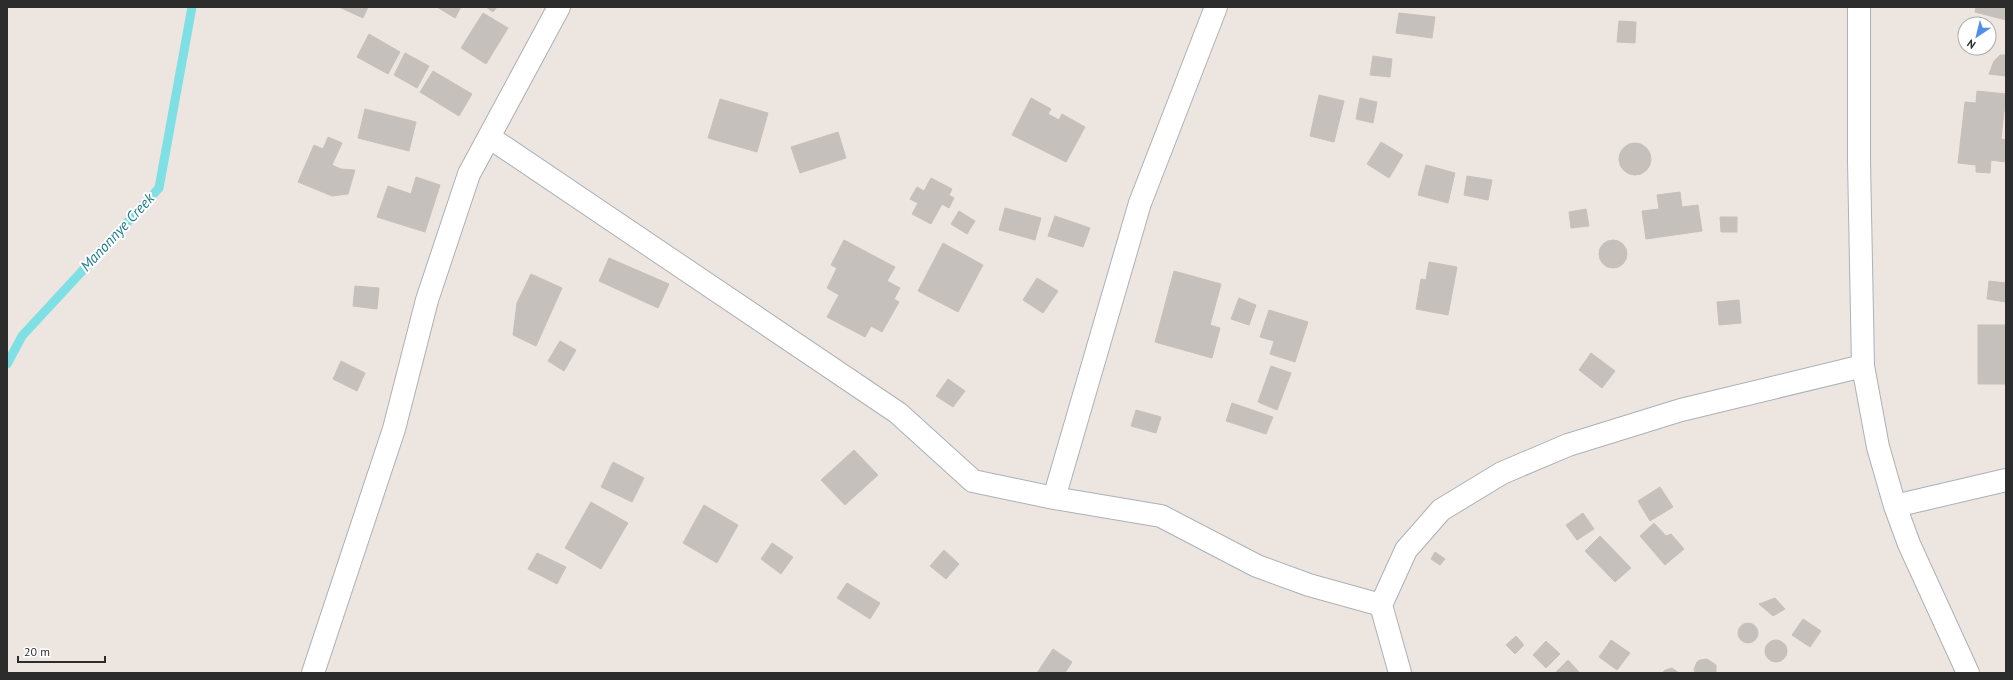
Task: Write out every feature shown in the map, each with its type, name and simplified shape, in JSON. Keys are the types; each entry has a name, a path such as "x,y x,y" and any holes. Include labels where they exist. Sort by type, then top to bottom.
{"street":[{"path":"313,673 394,429 427,300 469,174 559,7"},
{"path":"1054,498 1140,203 1216,7"},
{"path":"1859,7 1859,161 1863,366 1878,447 1895,506 1909,544 1968,673"},
{"path":"489,137 898,413 974,481 1054,498 1161,516 1257,566 1310,585 1381,605"},
{"path":"1400,673 1381,605 1406,550 1441,510 1502,473 1568,445 1681,410 1863,366"},
{"path":"1895,506 2006,480"}],"building":[{"path":"339,7 368,7 363,18"},
{"path":"437,7 461,7 455,18"},
{"path":"486,7 497,7 493,12"},
{"path":"1976,7 2006,7 2006,20 1997,18 1997,16 1975,12"},
{"path":"483,13 508,28 486,64 461,48"},
{"path":"1399,13 1435,17 1432,38 1396,33"},
{"path":"1619,21 1636,22 1635,43 1617,42"},
{"path":"369,34 400,52 388,74 357,57"},
{"path":"405,53 429,66 417,88 394,75"},
{"path":"2000,55 2006,55 2006,76 1989,74 1994,61"},
{"path":"1373,56 1392,59 1390,77 1370,75"},
{"path":"433,71 472,94 459,116 420,92"},
{"path":"1977,91 2006,94 2006,111 2004,111 2001,139 2006,140 2006,162 1991,160 1990,173 1976,172 1976,165 1958,163 1965,102 1976,103"},
{"path":"1319,95 1344,101 1334,142 1310,136"},
{"path":"1031,98 1051,109 1048,114 1059,120 1062,114 1085,127 1066,162 1012,135"},
{"path":"1360,98 1377,102 1373,123 1356,119"},
{"path":"720,99 768,113 757,152 708,138"},
{"path":"365,109 416,122 409,151 358,138"},
{"path":"838,132 846,158 800,173 791,147"},
{"path":"328,137 342,143 332,165 341,169 355,170 348,194 332,196 298,182 314,145 323,149"},
{"path":"1381,142 1403,155 1389,178 1367,164"},
{"path":"1635,143 1641,144 1648,150 1651,159 1650,165 1644,172 1635,175 1629,174 1622,168 1619,159 1620,153 1626,146"},
{"path":"1426,165 1455,173 1448,203 1418,195"},
{"path":"1467,176 1492,180 1488,200 1464,195"},
{"path":"416,177 440,185 425,232 377,217 388,186 411,194"},
{"path":"931,178 952,189 949,195 954,198 949,208 942,204 931,224 912,214 918,203 910,199 917,187 924,191"},
{"path":"1680,192 1682,207 1698,205 1702,231 1646,239 1642,211 1659,209 1657,195"},
{"path":"1005,208 1041,218 1035,240 999,230"},
{"path":"1586,209 1589,226 1571,228 1569,212"},
{"path":"959,211 975,221 967,234 951,224"},
{"path":"1055,216 1090,228 1083,247 1048,236"},
{"path":"1720,217 1737,217 1737,232 1721,232"},
{"path":"844,240 895,267 887,281 900,288 894,299 899,302 882,332 871,326 865,337 827,317 839,295 827,288 837,268 831,265"},
{"path":"1613,240 1623,244 1627,254 1623,264 1613,268 1603,264 1599,254 1603,244"},
{"path":"943,243 983,265 958,312 918,291"},
{"path":"609,258 669,284 658,308 599,281"},
{"path":"1429,262 1457,267 1448,315 1416,309 1421,279 1426,280"},
{"path":"1174,271 1221,284 1210,325 1220,328 1212,358 1155,342"},
{"path":"531,274 562,288 536,346 513,335 517,303"},
{"path":"1037,278 1058,291 1043,313 1023,300"},
{"path":"1989,281 2006,283 2006,302 1987,299"},
{"path":"355,286 379,288 377,309 353,306"},
{"path":"1239,298 1256,305 1249,325 1231,319"},
{"path":"1739,300 1741,323 1719,325 1717,302"},
{"path":"1269,310 1308,322 1295,362 1270,354 1274,341 1260,337"},
{"path":"1978,325 2006,325 2006,384 1978,384"},
{"path":"560,341 576,350 564,371 548,361"},
{"path":"1591,353 1615,371 1602,388 1579,370"},
{"path":"341,361 365,373 357,391 333,379"},
{"path":"1271,366 1291,373 1277,410 1258,402"},
{"path":"948,379 965,391 953,407 936,396"},
{"path":"1232,403 1273,417 1266,434 1226,421"},
{"path":"1136,410 1161,417 1156,433 1131,426"},
{"path":"854,450 878,475 845,505 821,480"},
{"path":"613,462 644,478 632,502 601,487"},
{"path":"1660,487 1673,507 1650,521 1638,501"},
{"path":"591,502 628,523 601,569 565,548"},
{"path":"704,505 738,525 717,563 683,543"},
{"path":"1583,513 1594,529 1577,540 1566,525"},
{"path":"1654,523 1666,536 1671,534 1684,549 1665,565 1640,536"},
{"path":"1600,536 1631,568 1615,582 1585,551"},
{"path":"772,543 793,557 781,574 761,559"},
{"path":"944,550 959,564 946,579 930,566"},
{"path":"1435,552 1445,559 1440,565 1431,559"},
{"path":"537,553 566,567 557,584 528,569"},
{"path":"847,583 880,603 870,619 837,598"},
{"path":"1775,598 1785,609 1773,616 1759,604"},
{"path":"1803,619 1821,631 1810,647 1792,635"},
{"path":"1748,623 1755,626 1758,633 1755,640 1748,643 1741,640 1738,633 1741,626"},
{"path":"1516,636 1524,645 1515,654 1506,645"},
{"path":"1611,640 1630,653 1617,670 1599,657"},
{"path":"1776,640 1784,643 1787,651 1784,659 1776,662 1768,659 1765,651 1768,643"},
{"path":"1546,641 1560,654 1546,668 1533,655"},
{"path":"1053,649 1072,662 1065,673 1037,673"},
{"path":"1707,659 1716,665 1716,673 1695,673 1694,669 1697,662"},
{"path":"1568,660 1580,673 1555,673"},
{"path":"1672,668 1679,673 1662,673 1665,670"}],"waterway":[{"name":"Manonnye Creek","path":"7,364 22,336 159,188 192,7"}]}
